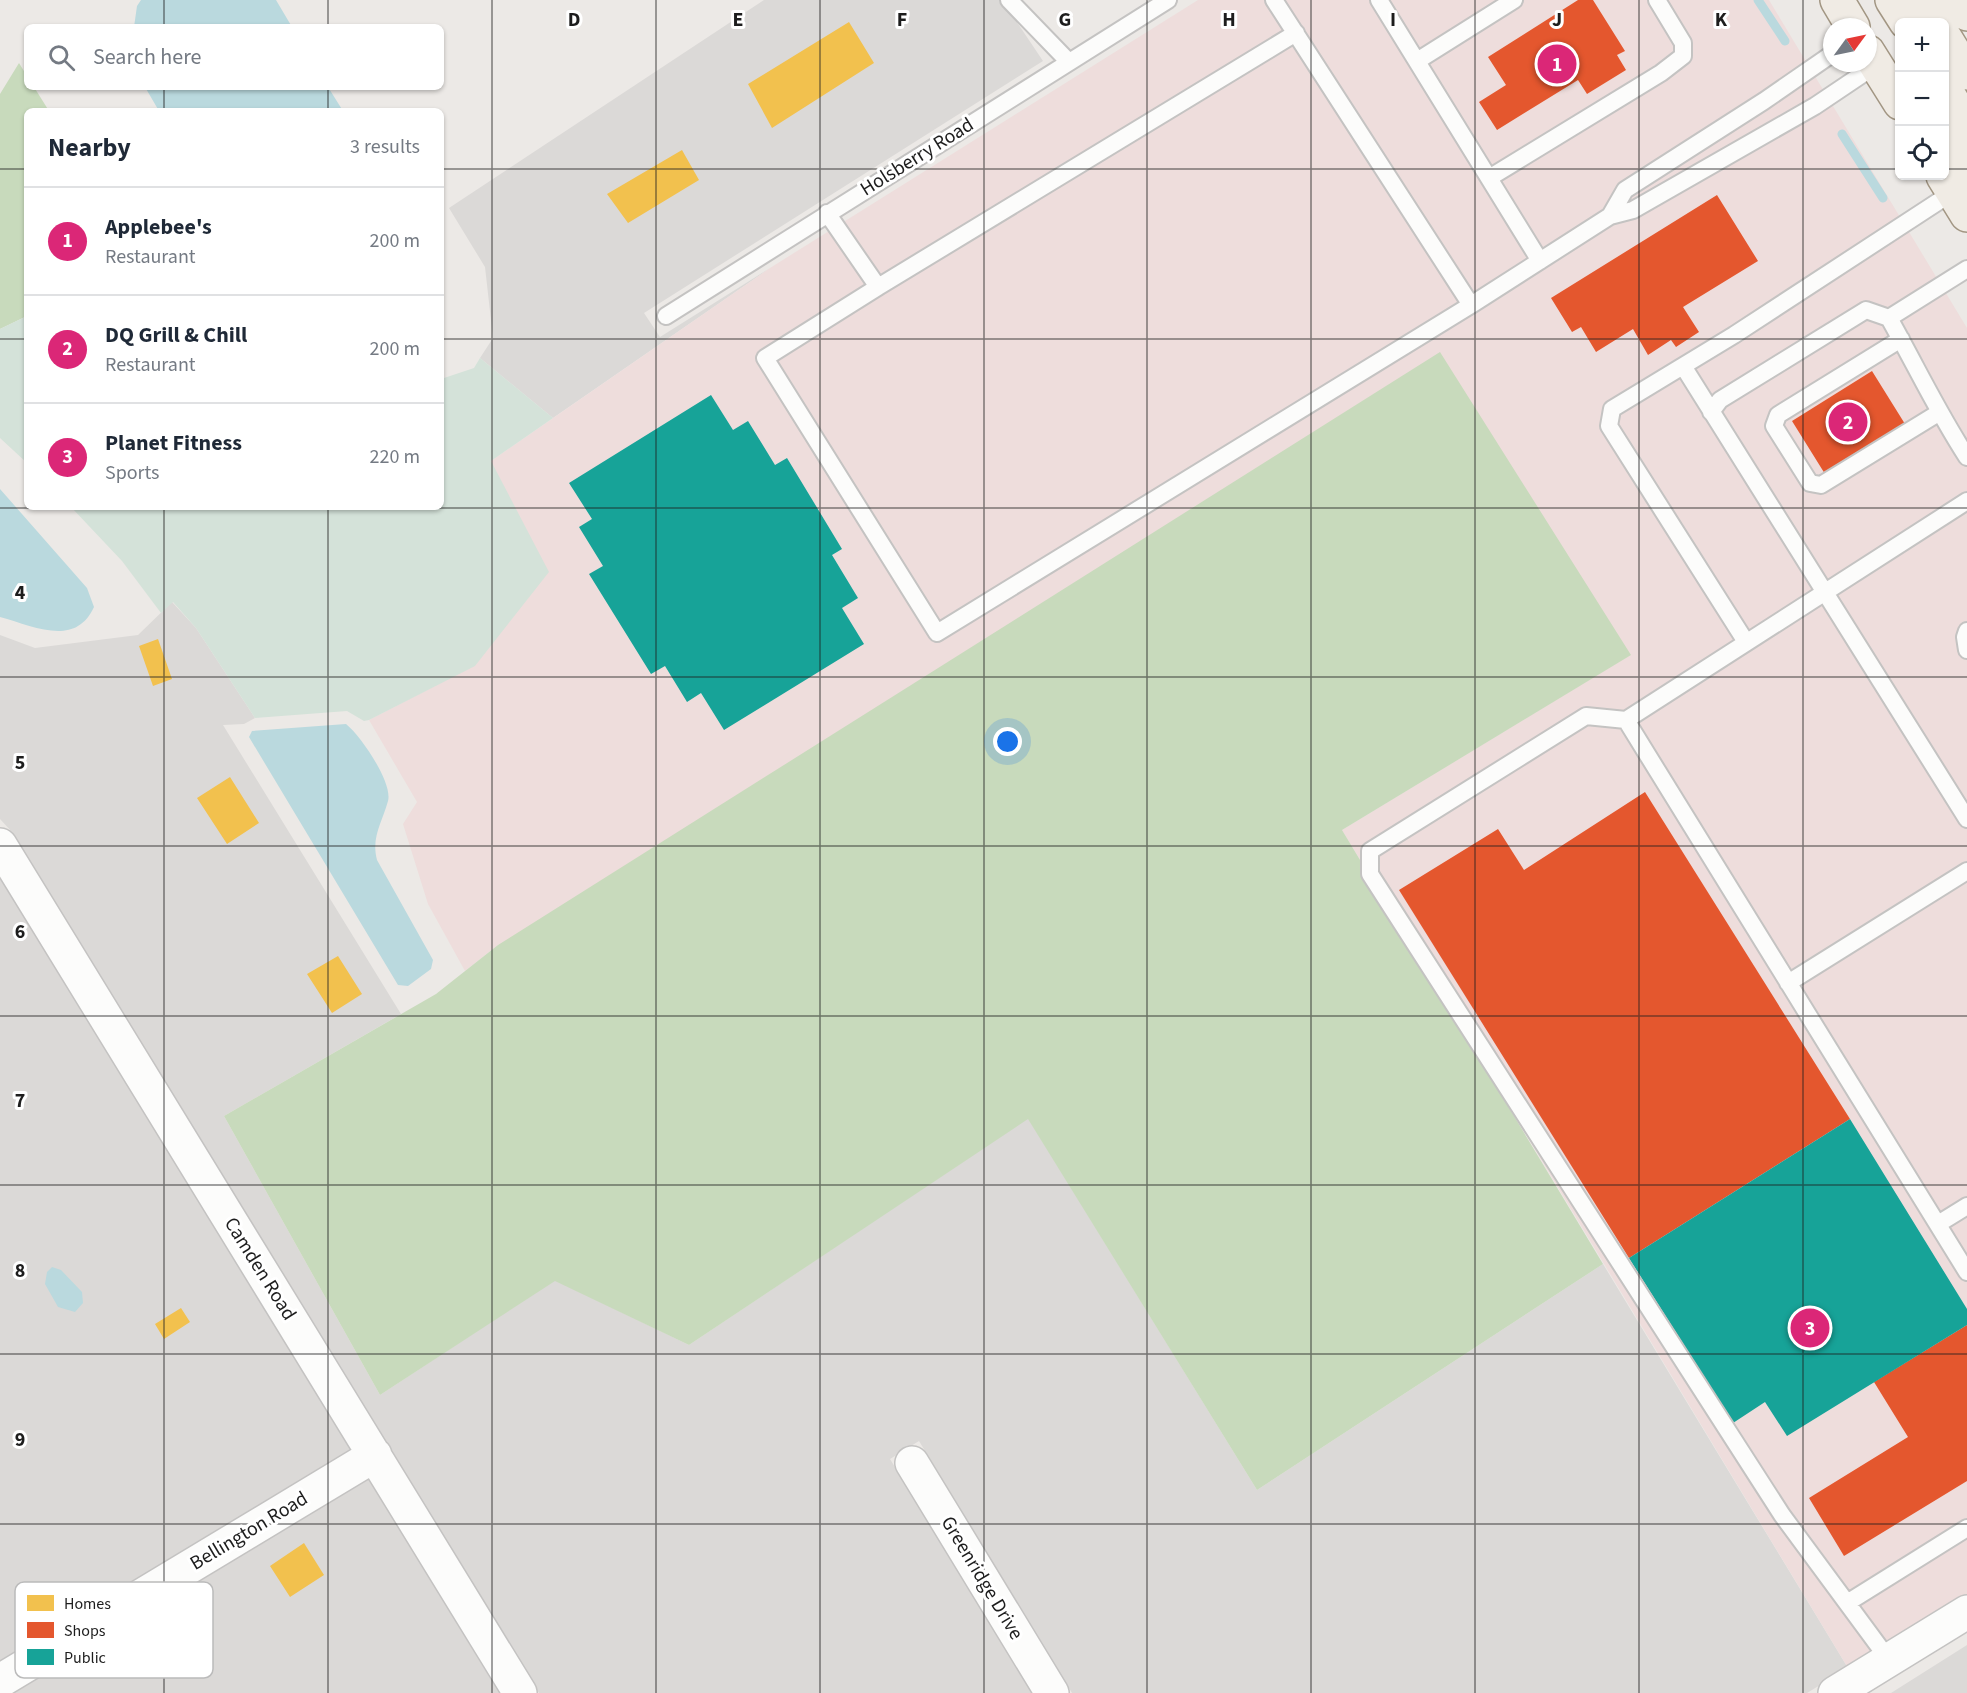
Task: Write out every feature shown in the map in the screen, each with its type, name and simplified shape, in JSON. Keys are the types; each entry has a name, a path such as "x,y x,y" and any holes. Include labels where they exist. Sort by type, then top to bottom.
{"main road":[{"path":"1837,0 1848,18"},
{"path":"1893,0 1904,18"},
{"path":"1923,0 1934,18"},
{"path":"1958,0 1967,14"},
{"path":"1949,44 1967,73"},
{"path":"1881,68 1895,95"},
{"path":"1949,95 1967,125"},
{"path":"1949,150 1958,187"}],"street":[{"name":"Camden Road","path":"0,845 520,1693"},
{"name":"Bellington Road","path":"164,1582 375,1455"},
{"name":"Greenridge Drive","path":"912,1463 1052,1693"},
{"path":"1835,1693 1967,1612"},
{"name":"Bellington Road","path":"0,1681 15,1672"}],"lane":[{"path":"1009,0 1069,62"},
{"name":"Holsberry Road","path":"666,316 1168,0"},
{"path":"1274,0 1471,305"},
{"path":"1379,0 1540,261"},
{"path":"1417,61 1514,0"},
{"path":"1489,178 1651,79 1683,56 1683,43 1657,0"},
{"path":"1296,33 765,358 937,633 1471,305 1610,216 1633,210 1881,68"},
{"path":"1610,216 1625,190 1823,60"},
{"path":"1746,642 1609,426 1612,409 1683,366 1958,187"},
{"path":"827,213 878,287"},
{"path":"1889,318 1967,269"},
{"path":"1711,412 1720,400 1866,310 1889,318 1967,457"},
{"path":"1901,339 1778,415 1774,426 1810,483 1821,485 1940,412"},
{"path":"1683,366 1967,819"},
{"path":"1889,1660 1782,1515 1370,874 1370,851 1586,716 1626,720 1967,501"},
{"path":"1967,631 1965,637 1967,650"},
{"path":"1626,720 1967,1272"},
{"path":"1788,983 1967,871"},
{"path":"1938,1224 1967,1206"},
{"path":"1847,1603 1967,1527"}],"shaded area":[{"path":"764,0 1002,0 1043,61 644,313 660,337 770,268 553,418 480,358 493,338 485,267 449,208"},
{"path":"1198,0 1769,0 1967,328 1967,1594 1848,1668 1342,830 1630,655 498,945 465,971 428,904 403,824 417,802 369,720 475,665 491,461 770,268"},
{"path":"24,317 24,460 0,438 0,329"},
{"path":"480,358 553,418 491,461 549,572 475,666 369,720 364,721 347,711 255,718 196,628 173,602 161,613 122,561 74,510 444,510 444,378 474,368"},
{"path":"172,602 196,628 255,718 244,724 223,725 401,1014 224,1116 380,1395 555,1280 689,1345 1028,1118 1257,1490 1603,1264 1848,1668 1807,1693 1072,1693 919,1441 890,1459 1032,1693 539,1693 12,832 0,819 0,635 35,648 138,635"},
{"path":"0,878 352,1451 136,1582 15,1582 15,1655 0,1664"},
{"path":"368,1477 499,1693 9,1693 34,1678 213,1678 213,1582 193,1582"},
{"path":"1967,1645 1967,1693 1891,1693"}],"green space":[{"path":"19,63 24,71 24,90 36,90 47,108 24,108 24,317 0,329 0,94"},
{"path":"1440,352 1631,655 1342,830 1603,1264 1257,1490 1028,1119 689,1345 555,1281 380,1395 224,1116 436,994 498,945"}],"water":[{"path":"141,0 276,0 290,24 134,24 137,6"},
{"path":"147,90 330,90 341,108 157,108"},
{"path":"0,489 87,588 94,607 86,620 76,627 65,631 53,631 0,617"},
{"path":"346,724 360,739 386,783 388,801 376,837 377,860 433,960 431,969 408,986 398,985 249,737 252,731"},
{"path":"52,1267 61,1270 82,1292 83,1303 75,1312 58,1307 45,1284 47,1272"}],"building: Homes":[{"path":"849,22 874,63 772,128 748,84"},
{"path":"682,150 699,180 628,223 607,194"},
{"path":"158,639 172,679 153,686 139,646"},
{"path":"230,777 259,823 227,844 197,798"},
{"path":"338,956 362,994 332,1013 307,974"},
{"path":"181,1308 190,1322 164,1339 155,1324"},
{"path":"304,1543 324,1575 290,1597 270,1566"}],"building: Shops":[{"path":"1578,0 1593,0 1625,51 1617,55 1626,70 1587,94 1578,80 1497,130 1479,102 1506,85 1488,57"},
{"path":"1717,195 1758,261 1683,307 1699,332 1676,347 1671,340 1648,355 1633,329 1596,352 1581,327 1572,332 1551,298"},
{"path":"1872,371 1905,424 1825,474 1792,421"},
{"path":"1645,792 1850,1119 1629,1258 1399,890 1498,829 1524,870"},
{"path":"1967,1325 1967,1481 1844,1556 1809,1498 1908,1437 1874,1382"}],"building: Public":[{"path":"711,395 733,430 748,421 775,465 787,458 842,549 832,555 858,598 842,608 864,644 724,730 701,693 687,702 665,666 651,674 589,574 603,566 579,527 592,519 569,483"},
{"path":"1850,1119 1967,1309 1967,1325 1787,1436 1765,1402 1733,1423 1629,1258"}],"waterway":[{"path":"1758,0 1785,41"},
{"path":"1842,134 1883,198"}],"place":[{"name":"Applebee's","path":"1557,64"},
{"name":"DQ Grill & Chill","path":"1848,422"},
{"name":"Planet Fitness","path":"1810,1328"}]}
